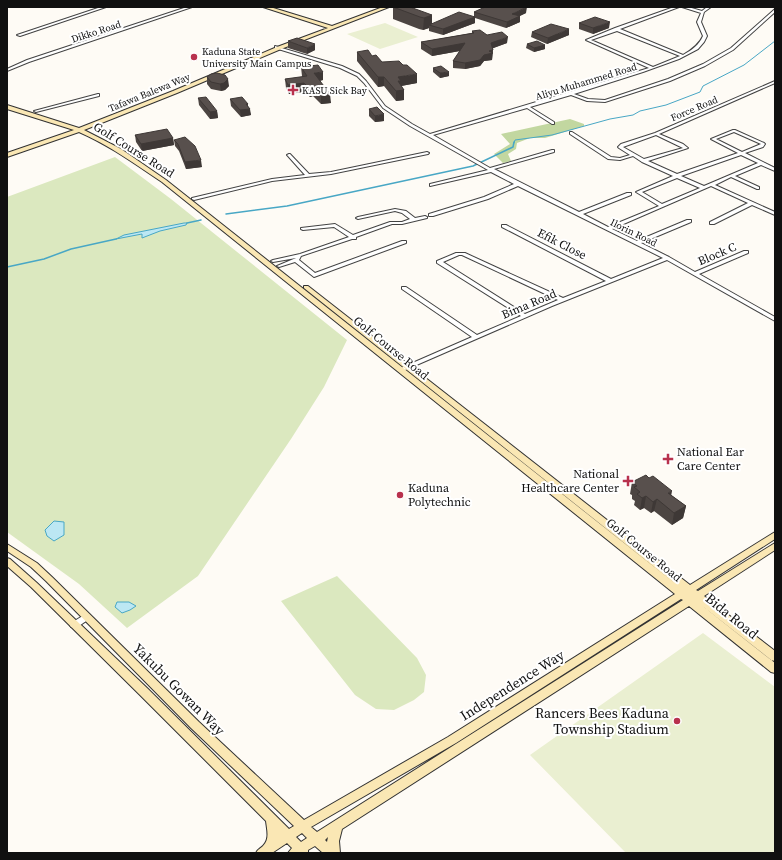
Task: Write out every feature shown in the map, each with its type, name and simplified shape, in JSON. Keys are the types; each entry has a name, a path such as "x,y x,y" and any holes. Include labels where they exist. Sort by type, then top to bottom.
{"street":[{"path":"18,34 104,7"},
{"name":"Dikko Road","path":"7,70 28,61 190,7"},
{"path":"268,7 331,27"},
{"name":"Tafawa Balewa Way","path":"7,155 175,92 277,48 381,7"},
{"name":"Tafawa Balewa Way","path":"331,27 387,7"},
{"path":"652,68 588,40 677,7"},
{"path":"684,7 704,12 709,7"},
{"path":"572,94 587,100 605,101 669,80 704,65 732,48 775,10"},
{"name":"Aliyu Muhammed Road","path":"430,135 572,94 652,68 683,56 696,48 703,41 705,36 699,22 704,12"},
{"path":"616,29 683,56"},
{"name":"Ilorin Road","path":"277,48 341,67 358,75 384,107 391,113 518,184 667,258 775,319"},
{"name":"Force Road","path":"633,155 620,147 622,145 656,134 775,82"},
{"path":"36,111 98,95"},
{"path":"7,103 36,111 80,127"},
{"path":"7,107 80,127"},
{"path":"528,107 553,123"},
{"name":"Tafawa Balewa Way","path":"7,151 80,127"},
{"name":"Golf Course Road","path":"80,127 167,180 194,199 404,368"},
{"path":"661,205 638,192 677,176 742,153 762,146 763,144 734,131 713,139 742,153 761,163 775,169"},
{"path":"571,133 610,158 620,159 633,155 704,188"},
{"path":"644,161 686,148 656,134"},
{"path":"432,185 553,151"},
{"path":"194,199 272,180 354,169 427,153"},
{"path":"289,155 308,176"},
{"path":"608,229 761,163"},
{"path":"732,176 757,188"},
{"name":"Golf Course Road","path":"167,180 689,595"},
{"path":"431,215 486,198 518,184"},
{"path":"712,185 774,213"},
{"path":"579,214 629,194"},
{"path":"712,223 752,203"},
{"path":"358,218 400,210 414,220"},
{"path":"276,264 354,238 392,223 425,217"},
{"path":"638,243 689,221"},
{"path":"303,229 335,225 354,238"},
{"name":"Efik Close","path":"504,226 611,281"},
{"path":"296,260 314,275 404,242"},
{"name":"Block C","path":"696,274 746,252"},
{"path":"525,316 439,262 458,254 463,254 563,300"},
{"path":"276,264 296,260 301,255"},
{"name":"Bima Road","path":"404,368 563,300 667,258"},
{"path":"404,288 476,337"},
{"name":"Independence Way","path":"300,852 316,839 689,595 775,535"},
{"name":"Yakubu Gowan Way","path":"7,546 34,565 195,725 331,853"},
{"name":"Independence Way","path":"264,852 303,826 452,740 689,595 775,546"},
{"name":"Yakubu Gowan Way","path":"7,562 34,585 148,696 271,819 300,852"},
{"name":"Bida Road","path":"689,595 775,657"},
{"name":"Bida Road","path":"689,595 775,669"},
{"path":"74,625 86,617"},
{"path":"290,814 308,818 324,814"},
{"path":"264,852 272,842 274,832 271,819"},
{"path":"334,853 333,841 337,826"}],"green space":[{"path":"385,23 418,37 380,49 347,34"},
{"path":"570,119 584,124 584,126 545,138 530,138 517,143 516,149 508,154 511,161 503,163 494,154 510,144 501,134"},
{"path":"115,157 171,199 347,340 324,387 291,439 198,576 127,628 79,584 7,532 7,197"},
{"path":"337,576 417,658 426,675 424,692 414,700 394,710 376,709 355,695 281,601"},
{"name":"Rancers Bees Kaduna Township Stadium","path":"703,633 775,687 775,853 626,853 530,755"}],"water":[{"path":"187,223 186,225 160,231 142,238 142,234 116,239 124,235"},
{"path":"54,521 64,522 64,535 54,541 47,536 45,530"},
{"path":"117,602 129,602 136,606 122,613 115,607"}],"building":[{"path":"393,7 410,7 432,15 424,18"},
{"path":"485,7 527,7 512,14 520,16 507,22 474,12"},
{"path":"459,12 475,17 443,29 429,25"},
{"path":"595,17 610,22 593,28 579,23"},
{"path":"551,24 569,29 548,38 532,32"},
{"path":"480,30 487,35 502,32 508,37 491,43 493,50 489,51 493,53 484,55 480,60 465,63 453,61 465,43 432,49 421,42 474,33 472,31"},
{"path":"297,38 315,44 307,48 288,41"},
{"path":"537,41 545,45 534,48 527,44"},
{"path":"368,50 372,56 376,55 382,62 399,61 403,65 407,65 417,74 398,77 401,81 398,81 404,90 396,91 384,77 378,77 357,52"},
{"path":"318,65 323,72 314,73 330,94 321,96 313,88 309,88 304,83 288,85 285,79 307,76 301,67"},
{"path":"441,66 449,72 440,73 433,68"},
{"path":"217,73 225,75 228,79 224,83 220,84 211,82 207,77 211,74"},
{"path":"206,97 217,111 210,112 198,98"},
{"path":"242,97 250,109 240,110 230,99"},
{"path":"377,107 384,114 375,116 369,109"},
{"path":"167,129 173,138 141,144 135,135"},
{"path":"185,137 195,146 201,160 185,162 178,144 174,140"},
{"path":"646,475 649,478 653,476 672,491 668,493 686,506 674,513 657,499 653,502 646,496 642,498 637,494 640,492 634,487 637,486 632,482"}],"waterway":[{"path":"514,143 515,140 552,135 610,119 633,115 640,111 666,105 700,92 703,86 744,65 775,41"},
{"path":"226,214 287,206 473,166 513,147 514,142"},
{"path":"187,223 201,220"},
{"path":"7,267 44,259 71,249 116,239"}],"place":[{"name":"Kaduna State University Main Campus","path":"194,57"},
{"name":"KASU Sick Bay","path":"293,90"},
{"name":"National Ear Care Center","path":"668,459"},
{"name":"National Healthcare Center","path":"628,481"},
{"name":"Kaduna Polytechnic","path":"400,495"},
{"name":"Rancers Bees Kaduna Township Stadium","path":"677,721"}]}
